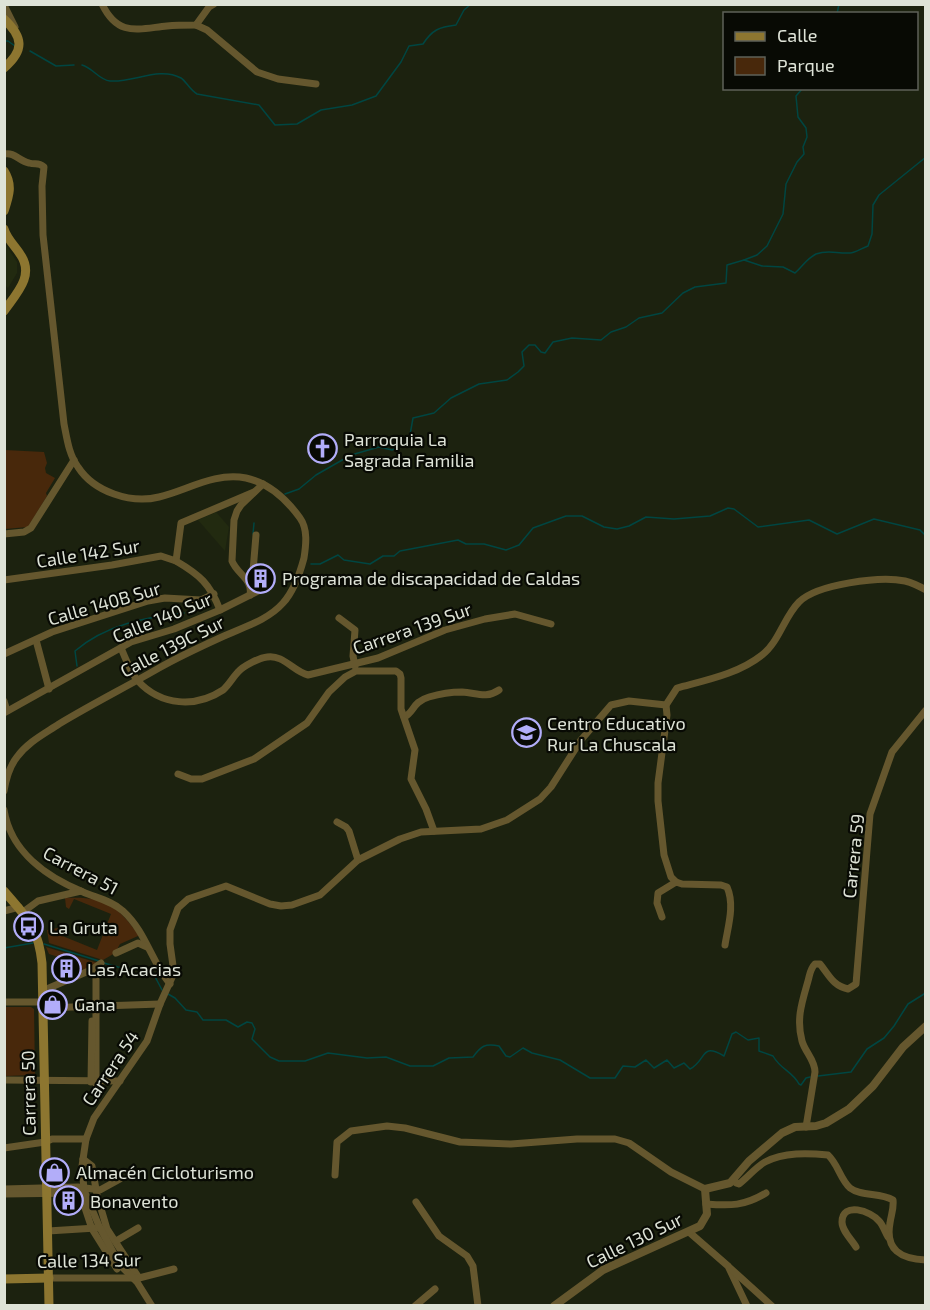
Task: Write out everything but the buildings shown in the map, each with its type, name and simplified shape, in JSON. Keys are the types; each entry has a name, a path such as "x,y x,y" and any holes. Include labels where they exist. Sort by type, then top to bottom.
{"main road":[{"path":"4,19 16,30 20,41 19,50 4,69"},
{"path":"4,171 10,188 4,211"},
{"path":"4,229 22,256 27,271 25,279 4,310"},
{"name":"Carrera 50","path":"4,891 36,931 41,951 49,1305"},
{"name":"Calle 134 Sur","path":"4,1279 49,1278"}],"street":[{"path":"102,4 113,22 128,29 196,24 207,30 257,72 278,80 316,84"},
{"path":"196,24 214,4"},
{"path":"4,5 16,30"},
{"path":"4,154 12,153 26,162 40,164 44,167 42,205 46,264 64,424 69,450 82,473 96,485 115,494 138,499 159,497 217,478 240,477 263,484"},
{"path":"4,534 24,532 32,528 74,459"},
{"path":"250,595 247,579 232,561 233,532 237,511 263,484"},
{"name":"Calle 139C Sur","path":"4,791 9,771 17,756 32,740 193,650 257,622 284,602 300,570 305,546 304,527 291,507 263,484"},
{"path":"220,610 210,586 176,561 181,523 254,492"},
{"path":"247,579 253,571 256,535"},
{"name":"Calle 142 Sur","path":"4,580 161,556 176,561"},
{"path":"725,945 731,907 731,895 727,887 676,882 671,877 664,855 658,783 667,715 666,705 677,688 714,678 754,661 765,653 799,602 823,588 854,582 894,580 917,585 926,591"},
{"name":"Calle 140 Sur","path":"6,712 131,642 174,629 220,610 268,586"},
{"name":"Calle 140B Sur","path":"4,654 52,632 148,601 165,598 201,600 214,594"},
{"name":"Carrera 139 Sur","path":"138,680 160,696 190,703 224,689 240,670 266,657 274,657 288,663 302,674 308,675 356,667 445,630 485,619 515,614 551,624"},
{"path":"339,618 355,630 353,656 356,667"},
{"path":"36,640 49,689"},
{"path":"121,648 138,680"},
{"path":"356,667 364,670 398,672 401,678 401,709 415,750 411,779 434,831"},
{"path":"178,774 191,779 202,779 254,759 307,723 328,692 356,667"},
{"path":"404,717 408,716 416,704 426,698 459,692 485,696 499,690"},
{"path":"4,701 6,712"},
{"path":"337,822 346,826 349,831 358,860 400,838 420,832 481,829 507,820 528,808 551,787 580,740 611,705 629,701 666,705"},
{"name":"Carrera 59","path":"806,1127 815,1066 802,1042 799,1010 812,967 815,964 820,964 832,982 844,989 853,988 856,984 870,814 892,752 926,710"},
{"name":"Carrera 51","path":"4,810 15,843 32,862 81,891 107,901 123,911 138,927 165,994"},
{"name":"Carrera 54","path":"122,1277 82,1191 86,1139 94,1118 147,1041 174,973 169,937 178,908 188,898 226,886 270,904 292,905 320,895 358,860"},
{"path":"662,917 657,903 658,893 676,882"},
{"path":"4,911 21,910 38,901 81,891"},
{"path":"116,953 138,943 147,947"},
{"path":"42,991 96,967 94,1082"},
{"path":"4,1002 94,1007 165,994"},
{"path":"335,1175 337,1143 351,1131 387,1126 405,1128 460,1142 511,1144 576,1138 615,1139 629,1143 671,1172 705,1189 730,1183 749,1161 782,1133 795,1127 826,1123 849,1109 873,1086 903,1047 926,1026"},
{"path":"4,1080 118,1082"},
{"path":"4,1148 45,1142 52,1138 86,1139"},
{"path":"734,1179 739,1184 764,1163 775,1158 796,1154 828,1155 851,1189 893,1200 894,1208 888,1237"},
{"name":"Carrera 54","path":"83,1160 92,1166 99,1226 120,1265 136,1278"},
{"path":"4,1194 78,1187 82,1191 100,1190 120,1179"},
{"path":"4,1189 46,1191"},
{"name":"Calle 130 Sur","path":"554,1305 603,1270 689,1232 704,1222 707,1214 705,1189"},
{"path":"706,1204 721,1206 749,1203 766,1193"},
{"path":"416,1202 439,1236 467,1256 473,1266 478,1305"},
{"path":"856,1246 844,1230 842,1222 849,1210 865,1210 878,1220 897,1252 907,1257 926,1260"},
{"path":"48,1231 99,1226"},
{"name":"Carrera 54","path":"99,1226 116,1241 152,1305"},
{"path":"116,1241 138,1228"},
{"path":"689,1232 772,1305"},
{"path":"728,1266 747,1305"},
{"name":"Calle 134 Sur","path":"49,1278 136,1278 174,1269"},
{"path":"415,1305 435,1289"}],"shaded area":[{"path":"4,242 17,262 17,273 8,288 5,285"},
{"path":"216,512 229,527 225,551 198,520"}],"green space":[{"path":"5,450 44,452 47,463 46,473 55,478 28,527 5,529"},
{"path":"65,898 89,899 108,904 123,915 138,936 120,944 115,953 103,960 49,943 47,930 62,927 60,935 97,950 111,914 74,899 69,909 66,907"},
{"path":"46,947 98,963 83,971 81,964 49,954"},
{"path":"5,1007 34,1009 35,1075 5,1076"}],"waterway":[{"path":"82,65 110,81 155,74 173,75 183,79 197,94 259,105 275,125 297,124 321,110 352,105 376,96 401,62 409,46 423,44 436,30 456,25 464,10 471,4"},
{"path":"837,12 839,4"},
{"path":"4,41 15,46"},
{"path":"30,51 56,66 74,65"},
{"path":"744,260 757,255 767,246 783,214 786,184 797,162 804,154 806,128 798,117 796,96 801,90"},
{"path":"285,494 299,489 316,475 351,455 379,447 392,450 404,444 410,435 413,418 434,413 451,398 479,384 507,380 524,366 522,352 529,345 535,345 545,353 553,342 572,338 601,340 611,332 626,327 639,318 662,313 683,293 695,287 726,283 727,265 744,260 762,266 783,267 795,273 816,254 852,253 868,246 872,234 873,205 879,195 926,157"},
{"path":"311,564 320,564 338,555 344,560 370,564 383,556 394,556 400,551 458,540 466,544 484,544 506,550 519,545 533,528 566,516 582,516 604,527 617,529 629,526 646,517 674,519 710,516 728,508 734,509 758,527 809,520 837,534 874,519 920,530 926,536"},
{"path":"253,534 254,523"},
{"path":"77,666 75,651 99,635 141,620 184,613"},
{"path":"4,948 33,943"},
{"path":"44,944 99,961"},
{"path":"104,963 152,971 162,990"},
{"path":"818,1076 851,1072 867,1049 884,1038 908,1004 924,994 926,990"},
{"path":"168,994 186,1010 197,1012 203,1020 226,1020 238,1027 247,1022 252,1023 255,1029 252,1039 270,1057 279,1061 305,1061 328,1053 367,1058 386,1057 410,1066 433,1066 449,1058 473,1057 481,1048 490,1045 499,1046 506,1056 510,1057 523,1048 532,1053 560,1060 590,1078 615,1078 623,1066 635,1067 646,1060 654,1068 667,1060 674,1068 684,1063 690,1069 707,1052 716,1052 724,1056 732,1034 736,1032 748,1040 759,1038 759,1051 773,1056 799,1084 801,1085 806,1078 810,1077"}],"place":[{"name":"Parroquia La Sagrada Familia","path":"323,449"},
{"name":"Programa de discapacidad de Caldas","path":"261,578"},
{"name":"Centro Educativo Rur La Chuscala","path":"526,733"},
{"name":"La Gruta","path":"28,927"},
{"name":"Las Acacias","path":"66,969"},
{"name":"Gana","path":"53,1004"},
{"name":"Almacén Cicloturismo","path":"55,1172"},
{"name":"Bonavento","path":"69,1201"}]}
